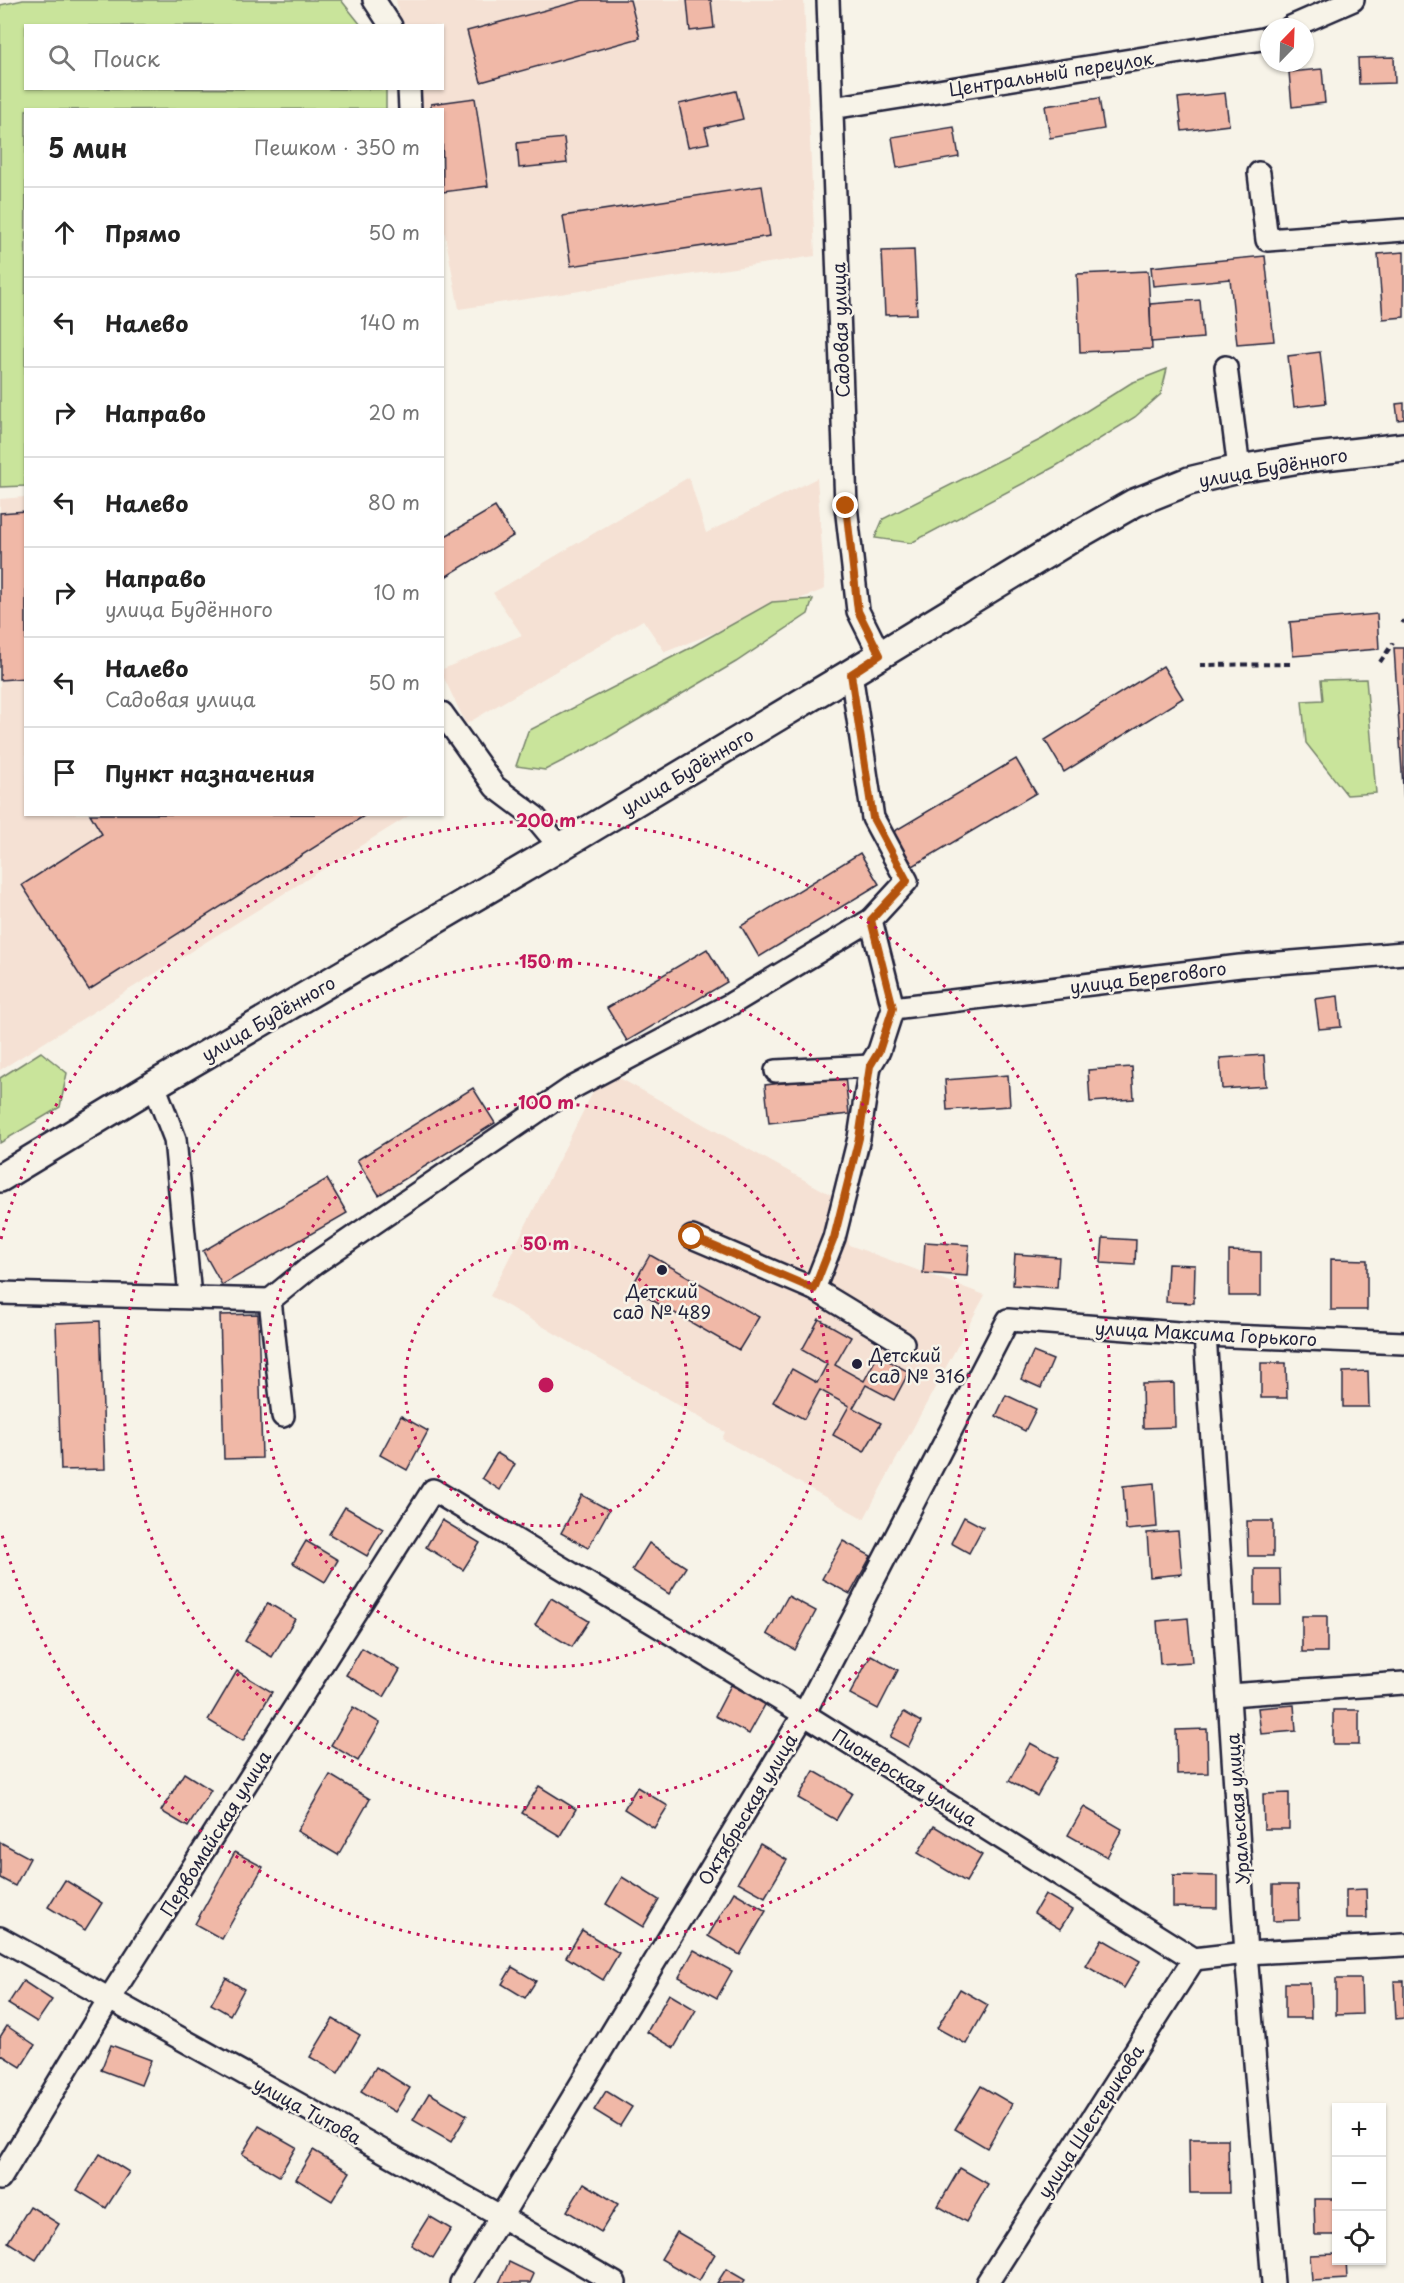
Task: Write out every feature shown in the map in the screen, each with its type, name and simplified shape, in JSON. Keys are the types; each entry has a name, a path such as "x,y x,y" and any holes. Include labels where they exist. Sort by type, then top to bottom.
{"main road":[{"name":"улица Будённого","path":"0,1178 851,674 1069,540 1134,503 1189,481 1239,469 1306,458 1404,447"}],"street":[{"path":"374,0 390,24"},
{"name":"Садовая улица","path":"828,0 846,506 858,611 880,655"},
{"path":"1312,18 1353,0"},
{"name":"Центральный переулок","path":"832,108 1260,39"},
{"path":"409,90 410,108"},
{"path":"1259,173 1267,240 1404,230"},
{"path":"1226,367 1239,469"},
{"path":"0,1293 270,1300 314,1264 570,1089 731,1004 871,920 907,881 873,818 851,674"},
{"path":"444,716 495,787 536,817 560,847"},
{"path":"814,1289 834,1238 857,1149 870,1066 879,1051 893,1008 871,920"},
{"name":"улица Берегового","path":"893,1008 1240,966 1404,953"},
{"path":"776,1071 870,1066"},
{"path":"154,1085 175,1139 190,1298"},
{"path":"692,1237 814,1289 903,1343"},
{"path":"270,1300 283,1416"},
{"name":"улица Максима Горького","path":"1008,1320 1205,1335 1404,1344"},
{"name":"Октябрьская улица","path":"461,2283 804,1714 1008,1320"},
{"name":"Уральская улица","path":"1205,1335 1246,1953 1273,2283"},
{"name":"Пионерская улица","path":"433,1490 804,1714 1194,1959"},
{"name":"Первомайская улица","path":"0,2178 109,1999 433,1490"},
{"path":"1229,1695 1404,1683"},
{"name":"улица Титова","path":"0,1938 500,2216 615,2283"},
{"path":"1194,1959 1246,1953 1404,1945"},
{"name":"улица Шестерикова","path":"987,2283 1194,1959"}],"path":[{"path":"1380,662 1394,643"},
{"path":"1200,665 1294,664"}],"shaded area":[{"path":"396,0 804,0 815,256 459,309 444,229 444,108 420,108 415,90 444,90 444,24 401,24"},
{"path":"689,477 706,533 817,478 825,589 665,652 643,620 466,724 444,678 444,669 522,635 493,593"},
{"path":"24,497 24,816 408,816 0,1070 0,499"},
{"name":"Детский сад № 489","path":"614,1075 846,1203 849,1245 985,1295 864,1519 722,1439 725,1432 490,1296 597,1084"}],"green space":[{"path":"23,0 341,0 360,24 24,24 24,90 386,90 386,108 24,108 24,486 0,487 0,5"},
{"path":"1167,369 1161,394 1135,417 1056,466 911,543 875,538 883,519 1042,439 1131,383"},
{"path":"813,599 808,614 736,662 607,738 545,770 516,766 528,731 690,648 772,602"},
{"path":"1366,679 1376,793 1347,795 1306,743 1302,701 1323,700 1321,680"},
{"path":"41,1052 67,1073 60,1107 0,1143 0,1078"}],"building":[{"path":"583,0 630,0 640,38 481,82 467,31"},
{"path":"687,0 711,0 714,28 690,31"},
{"path":"1394,57 1395,83 1359,84 1358,58"},
{"path":"1322,69 1325,103 1292,107 1289,72 1314,72 1314,70"},
{"path":"736,91 743,119 705,128 709,143 688,147 679,104"},
{"path":"1225,93 1229,125 1182,131 1178,98"},
{"path":"475,98 488,186 444,192 444,108 431,108 431,104"},
{"path":"1099,98 1104,129 1050,138 1045,106"},
{"path":"954,127 959,157 897,168 892,137"},
{"path":"564,138 567,163 519,168 517,143"},
{"path":"762,186 770,236 571,266 563,216"},
{"path":"914,250 917,314 885,315 882,251"},
{"path":"1404,252 1404,317 1383,319 1378,254"},
{"path":"1265,256 1274,341 1237,344 1230,279 1153,286 1151,267"},
{"path":"1148,271 1152,349 1080,352 1077,274"},
{"path":"1200,300 1203,338 1151,342 1150,304"},
{"path":"1320,352 1326,403 1294,407 1288,356"},
{"path":"1404,403 1404,419 1398,420 1396,404"},
{"path":"495,507 513,536 444,578 444,537"},
{"path":"24,511 24,678 0,680 0,513"},
{"path":"1377,614 1379,649 1293,656 1290,622"},
{"path":"1394,648 1404,648 1404,803"},
{"path":"1163,666 1183,698 1064,772 1045,740"},
{"path":"1016,759 1036,793 913,866 893,832"},
{"path":"91,816 364,816 89,990 22,885 102,834"},
{"path":"860,853 879,884 759,957 741,926"},
{"path":"707,949 727,982 627,1041 607,1008"},
{"path":"1338,996 1341,1027 1319,1029 1315,999"},
{"path":"1264,1055 1266,1086 1222,1089 1220,1058"},
{"path":"1132,1067 1134,1099 1090,1102 1088,1070"},
{"path":"1008,1075 1010,1106 947,1110 945,1080"},
{"path":"845,1076 849,1114 769,1123 765,1085"},
{"path":"473,1088 495,1123 379,1195 357,1160"},
{"path":"327,1179 347,1213 222,1285 203,1251"},
{"path":"1103,1238 1136,1240 1135,1265 1101,1263"},
{"path":"925,1242 969,1245 967,1276 923,1273"},
{"path":"1229,1251 1261,1252 1261,1296 1229,1296"},
{"path":"1015,1254 1059,1257 1057,1288 1013,1285"},
{"path":"650,1255 759,1317 739,1350 631,1288"},
{"path":"1331,1259 1367,1260 1367,1310 1331,1310"},
{"path":"1168,1264 1195,1265 1194,1303 1166,1302"},
{"path":"258,1314 262,1458 224,1459 220,1315"},
{"path":"819,1319 851,1337 835,1365 864,1381 878,1355 909,1372 894,1400 866,1385 853,1408 881,1423 864,1452 833,1435 849,1406 820,1390 804,1419 773,1402 792,1369 817,1383 827,1364 802,1350"},
{"path":"100,1321 105,1469 61,1470 56,1323"},
{"path":"1033,1352 1053,1360 1041,1388 1021,1379"},
{"path":"1261,1363 1286,1363 1287,1398 1261,1398"},
{"path":"1368,1371 1369,1407 1343,1407 1343,1372"},
{"path":"1174,1383 1175,1427 1143,1428 1142,1384"},
{"path":"1006,1395 1036,1409 1025,1431 996,1416"},
{"path":"401,1416 428,1431 407,1470 380,1455"},
{"path":"497,1453 515,1464 500,1490 482,1478"},
{"path":"1154,1483 1157,1527 1126,1530 1123,1486"},
{"path":"582,1495 609,1510 588,1548 561,1533"},
{"path":"345,1507 383,1529 367,1556 329,1534"},
{"path":"964,1517 983,1527 969,1553 951,1543"},
{"path":"442,1520 480,1543 463,1570 426,1547"},
{"path":"1247,1521 1273,1521 1273,1556 1248,1556"},
{"path":"1178,1531 1182,1574 1150,1577 1147,1533"},
{"path":"306,1541 338,1560 325,1582 293,1563"},
{"path":"843,1541 871,1556 850,1594 822,1579"},
{"path":"649,1543 686,1567 669,1594 632,1570"},
{"path":"1255,1569 1280,1569 1281,1605 1255,1605"},
{"path":"788,1596 816,1611 795,1650 767,1634"},
{"path":"551,1598 589,1621 572,1647 535,1625"},
{"path":"268,1603 295,1619 272,1657 245,1641"},
{"path":"1302,1616 1327,1616 1327,1652 1302,1652"},
{"path":"1188,1618 1192,1662 1160,1664 1157,1621"},
{"path":"362,1648 400,1670 384,1697 346,1675"},
{"path":"871,1655 898,1670 878,1709 850,1694"},
{"path":"237,1671 272,1692 243,1741 208,1720"},
{"path":"731,1685 766,1703 749,1734 715,1716"},
{"path":"1294,1705 1296,1731 1261,1734 1258,1708"},
{"path":"353,1707 380,1723 358,1761 331,1745"},
{"path":"1333,1710 1359,1710 1359,1745 1333,1745"},
{"path":"904,1712 921,1722 908,1747 890,1737"},
{"path":"1207,1729 1208,1773 1177,1774 1176,1730"},
{"path":"1030,1743 1058,1758 1037,1796 1009,1781"},
{"path":"814,1771 852,1793 836,1820 798,1798"},
{"path":"184,1773 211,1790 188,1827 161,1811"},
{"path":"330,1775 370,1799 338,1855 297,1831"},
{"path":"539,1786 576,1809 560,1836 522,1813"},
{"path":"637,1787 668,1806 654,1828 624,1809"},
{"path":"1289,1793 1289,1829 1264,1829 1263,1794"},
{"path":"1084,1807 1122,1829 1107,1857 1068,1835"},
{"path":"934,1826 982,1855 966,1882 918,1853"},
{"path":"0,1842 30,1858 15,1886 0,1878"},
{"path":"760,1844 787,1860 765,1897 738,1882"},
{"path":"235,1852 263,1867 222,1939 195,1924"},
{"path":"1173,1875 1217,1876 1217,1908 1173,1907"},
{"path":"622,1877 659,1900 643,1927 606,1904"},
{"path":"65,1880 102,1903 85,1930 48,1907"},
{"path":"1273,1885 1298,1885 1299,1920 1273,1921"},
{"path":"1366,1889 1367,1918 1346,1918 1346,1890"},
{"path":"734,1892 766,1911 740,1955 708,1936"},
{"path":"1045,1894 1072,1910 1060,1929 1034,1913"},
{"path":"582,1930 619,1953 603,1980 566,1957"},
{"path":"1102,1939 1140,1961 1124,1988 1086,1966"},
{"path":"694,1950 732,1971 717,1998 679,1977"},
{"path":"512,1967 536,1981 525,1998 502,1984"},
{"path":"226,1978 244,1989 230,2015 211,2004"},
{"path":"1336,1979 1361,1979 1362,2014 1336,2015"},
{"path":"23,1981 52,2000 37,2022 8,2004"},
{"path":"1394,1981 1404,1981 1404,2018 1396,2019"},
{"path":"1285,1983 1310,1983 1311,2018 1285,2018"},
{"path":"960,1989 988,2005 966,2044 937,2028"},
{"path":"669,1994 696,2010 674,2048 647,2032"},
{"path":"333,2019 360,2035 338,2073 310,2057"},
{"path":"7,2026 35,2045 21,2067 0,2054 0,2037"},
{"path":"111,2045 151,2060 141,2085 101,2070"},
{"path":"376,2067 410,2088 395,2112 361,2091"},
{"path":"981,2086 1012,2104 987,2148 955,2129"},
{"path":"606,2091 632,2107 620,2126 594,2110"},
{"path":"429,2093 467,2115 451,2142 413,2120"},
{"path":"259,2126 296,2147 279,2176 242,2154"},
{"path":"1189,2139 1228,2139 1229,2193 1190,2193"},
{"path":"313,2150 350,2172 332,2201 296,2179"},
{"path":"100,2154 129,2172 106,2208 77,2190"},
{"path":"960,2168 988,2184 966,2222 938,2206"},
{"path":"584,2183 618,2204 601,2232 567,2211"},
{"path":"1314,2199 1332,2199 1332,2235 1315,2235"},
{"path":"30,2206 59,2224 36,2260 8,2242"},
{"path":"429,2216 451,2229 433,2258 411,2245"},
{"path":"677,2232 715,2254 699,2281 661,2259"},
{"path":"1332,2254 1332,2265 1346,2265 1347,2279 1312,2281 1310,2255"},
{"path":"509,2262 534,2274 530,2283 499,2283"},
{"path":"726,2269 745,2280 743,2283 717,2283"}],"place":[{"name":"Детский сад № 489","path":"662,1270"},
{"name":"Детский сад № 316","path":"857,1364"}],"route":[{"path":"692,1237 814,1289 834,1238 859,1138 870,1066 879,1051 893,1008 871,920 907,881 873,818 851,674 880,655 858,611 846,506"}]}
